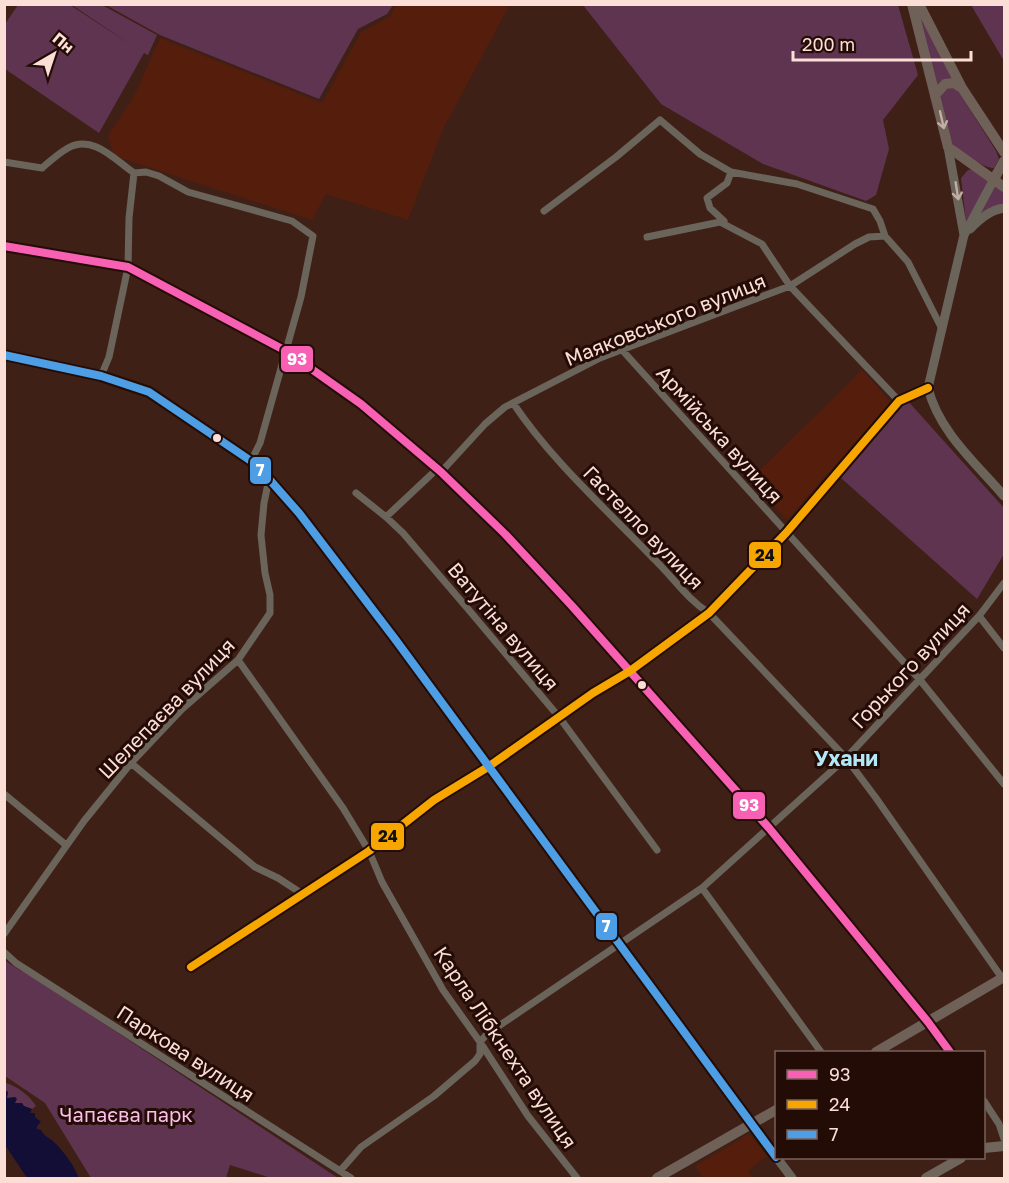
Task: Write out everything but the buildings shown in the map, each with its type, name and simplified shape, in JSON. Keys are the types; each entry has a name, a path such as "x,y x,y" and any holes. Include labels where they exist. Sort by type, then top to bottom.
{"main road":[{"path":"912,4 948,147 1005,187"},
{"path":"919,4 962,88 1005,152"},
{"path":"936,94 945,84 954,83 962,88"},
{"path":"994,179 1005,161"},
{"path":"879,1051 1003,978"},
{"path":"657,1179 775,1111"},
{"path":"985,1148 1005,1146"},
{"path":"926,1179 959,1159"}],"street":[{"path":"544,211 616,157 660,120 700,154 731,172 797,184 873,209 885,236 908,262 942,329"},
{"path":"4,162 42,168 70,147 89,143 101,148 134,173 146,172 159,176 188,192 292,221 313,236 302,297 260,443 251,461"},
{"path":"948,147 964,235"},
{"name":"Маяковського вулиця","path":"731,172 727,183 708,198 710,208 717,217 762,244 790,286 899,401"},
{"path":"101,376 110,357 128,267 129,218 134,173"},
{"path":"994,179 964,235 928,388 931,401 944,427 1005,496"},
{"path":"964,235 982,217 1005,208"},
{"name":"Маяковського вулиця","path":"647,237 720,222 734,228"},
{"name":"Маяковського вулиця","path":"386,517 439,471 505,407 600,358 790,286 855,244 869,237 885,236"},
{"path":"4,246 128,267 286,351 361,404 439,471 505,534 630,671 769,828 928,1022 949,1051"},
{"name":"Армійська вулиця","path":"623,351 920,680 1005,784"},
{"path":"4,355 101,376 149,392 251,461 269,478 299,513 395,639 775,1154"},
{"path":"191,967 369,852 434,800 488,767 593,693 630,671 709,613 786,533 899,401 928,388"},
{"name":"Гастелло вулиця","path":"513,404 555,458 665,570 692,602 709,613 846,758 1003,978"},
{"name":"Шелепаєва вулиця","path":"4,934 66,845 131,763 182,710 238,660 270,614 270,595 261,535 269,478"},
{"name":"Ватутіна вулиця","path":"356,493 403,533 468,609 559,717 657,850"},
{"name":"Горького вулиця","path":"340,1171 361,1147 434,1095 475,1061 480,1054 480,1042 487,1034 702,888 846,758 979,616 1005,583"},
{"path":"979,616 1005,648"},
{"name":"Карла Лібкнехта вулиця","path":"238,660 275,715 325,781 369,852 382,882 443,990 528,1116 577,1179"},
{"path":"131,763 255,867 278,878 304,895"},
{"path":"4,794 66,845"},
{"path":"702,888 820,1051"},
{"name":"Паркова вулиця","path":"4,952 16,963 351,1179"},
{"path":"985,1103 999,1124 1005,1139"},
{"path":"778,1159 792,1179"}],"shaded area":[{"path":"505,4 508,8 443,129 408,220 326,194 312,220 114,156 108,136 134,96 160,38 322,103 361,32 389,17 396,5"},
{"path":"862,370 891,402 787,520 750,480"},
{"path":"4,1090 8,1092 7,1098 15,1097 17,1099 15,1103 22,1103 32,1109 30,1113 35,1113 35,1117 41,1122 37,1129 41,1130 63,1151 79,1178 27,1178 5,1145"},
{"path":"747,1135 751,1136 767,1156 748,1171 753,1178 703,1178 695,1166"}],"green space":[{"path":"18,5 70,5 130,44 72,5 102,5 157,35 148,55 144,53 99,133 5,69 5,24"},
{"path":"106,5 393,5 387,14 358,29 319,99 160,35"},
{"path":"583,5 898,5 918,75 883,120 889,149 876,195 866,201 763,164 661,104"},
{"path":"915,5 952,79 937,86"},
{"path":"971,5 1004,5 1004,61"},
{"path":"947,87 957,89 996,151 999,159 994,168 984,166 972,159 953,144 940,96"},
{"path":"974,169 990,179 966,222 961,178 968,170"},
{"path":"996,184 1004,190 1004,204 988,209 976,219"},
{"path":"907,400 1004,508 1004,554 977,599 841,478"},
{"name":"Чапаєва парк","path":"4,960 338,1178 271,1178 230,1165 226,1178 91,1178 45,1103 5,1076"},
{"path":"6,1083 23,1092 36,1106 32,1109 7,1098"}],"transit line":[{"name":"93","path":"4,246 128,267 286,351 361,404 441,472 505,534 572,606 769,828 949,1051"},
{"name":"7","path":"4,355 101,376 149,392 251,461 269,479 299,513 395,639 775,1156"},
{"name":"24","path":"191,967 369,851 434,800 488,767 593,693 630,671 709,613 786,533 899,401 928,388"}],"district":[{"name":"Ухани","path":"846,758"}]}
